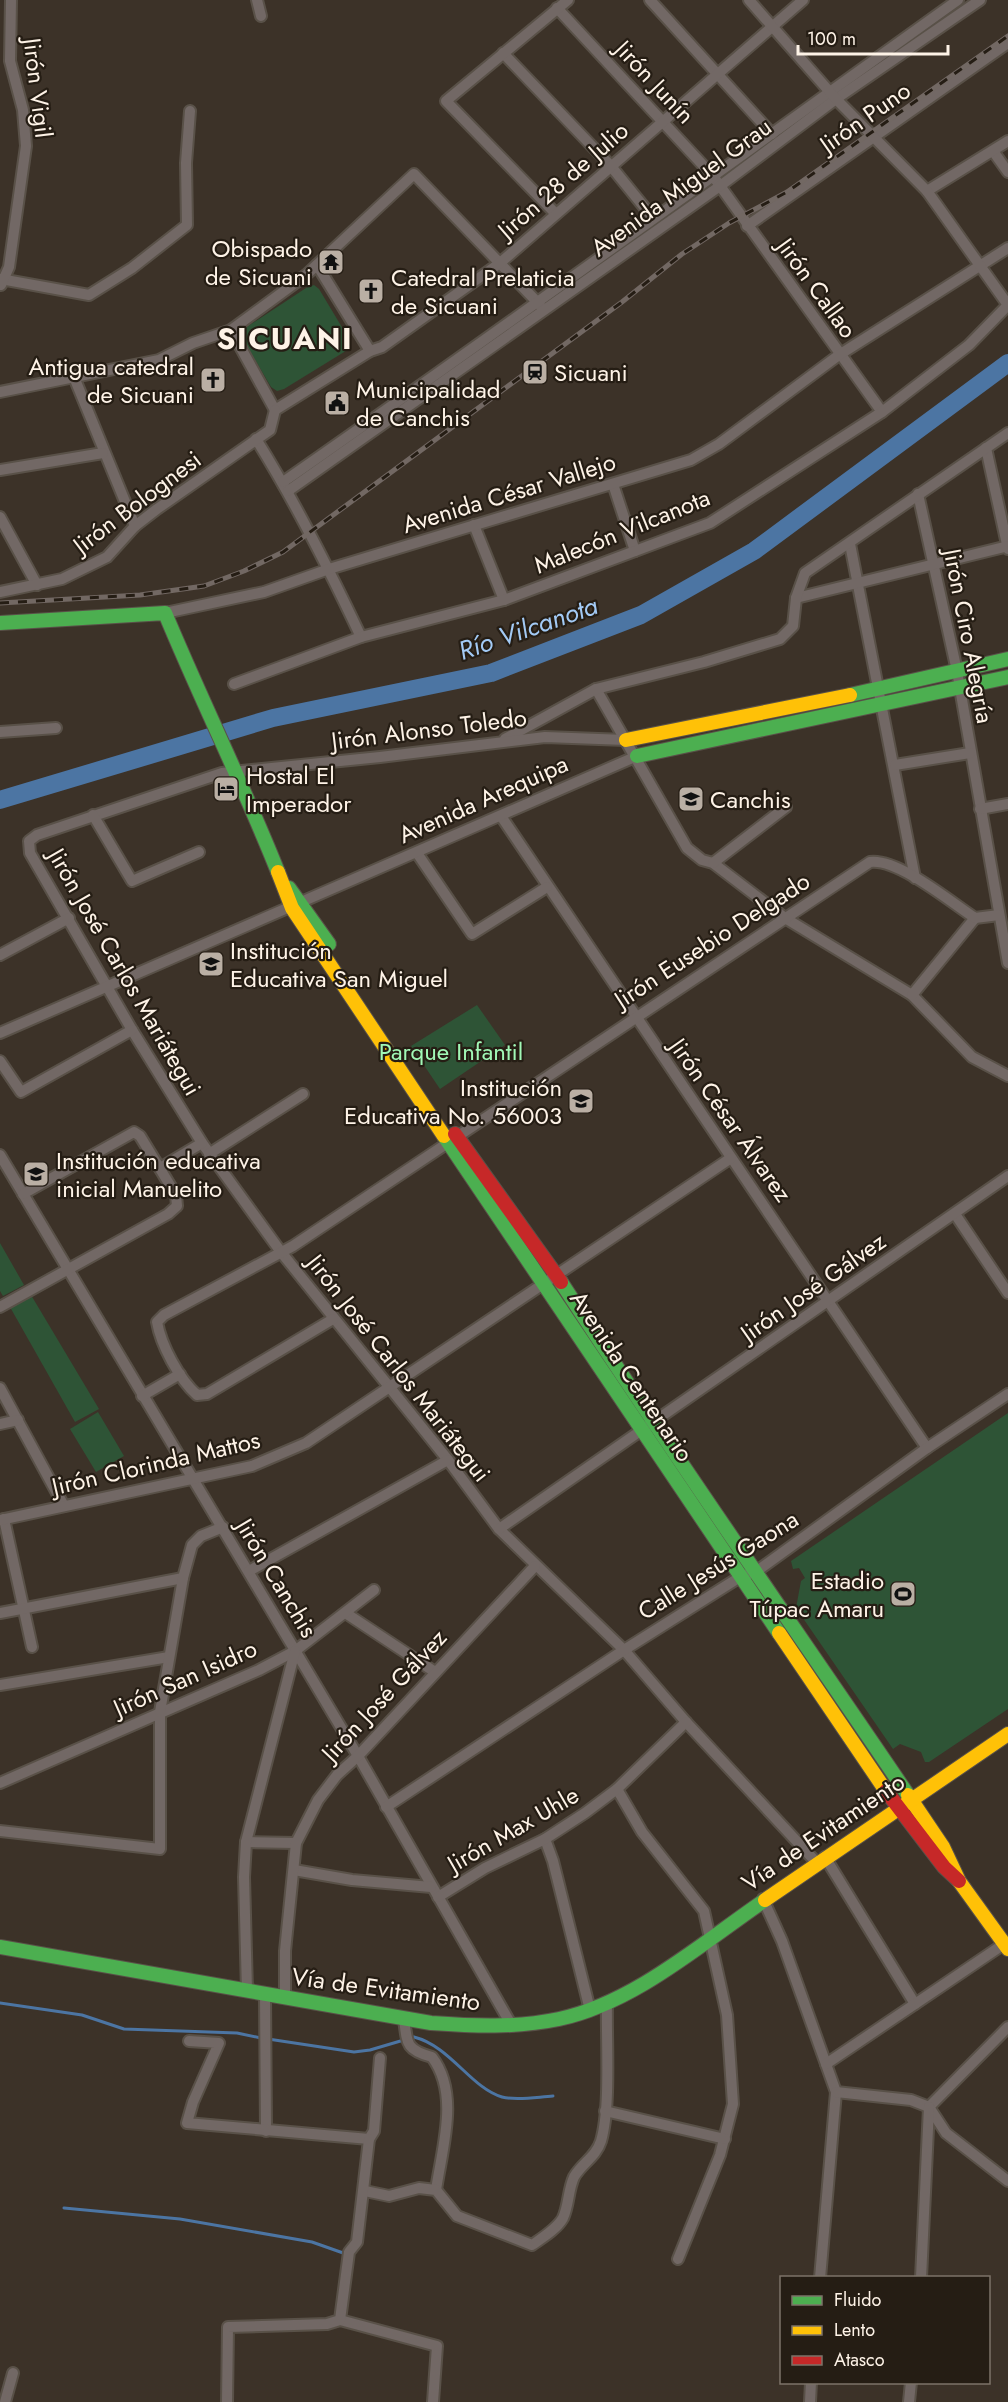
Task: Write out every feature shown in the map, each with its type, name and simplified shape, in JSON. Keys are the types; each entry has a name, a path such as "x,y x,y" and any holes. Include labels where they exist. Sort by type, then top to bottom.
{"main road":[{"path":"0,623 165,614 201,701 237,772 285,884 297,906 453,1139 557,1276 647,1429 757,1571 911,1799 946,1853 959,1881 1006,1947"},
{"path":"626,740 879,689 1008,659"},
{"name":"Avenida Arequipa","path":"637,756 1008,678"},
{"name":"Avenida Centenario","path":"453,1139 545,1285 647,1429 740,1577 898,1808 944,1867 959,1881"},
{"name":"Vía de Evitamiento","path":"0,1947 431,2023 512,2026 559,2019 590,2010 635,1989 711,1939 763,1899 820,1860 1008,1734"}],"street":[{"name":"Jirón Vigil","path":"1,282 10,257 26,146 23,110 10,61 11,0"},
{"path":"258,0 261,16"},
{"path":"555,213 446,101 567,0"},
{"path":"651,0 772,134"},
{"path":"748,0 775,27 873,138 927,191 1008,305"},
{"name":"Jirón 28 de Julio","path":"275,410 370,351 382,347 500,263 610,165 775,27 803,0"},
{"name":"Avenida Miguel Grau","path":"285,487 545,310 720,186 833,95 958,0"},
{"name":"Avenida Miguel Grau","path":"285,487 652,218 772,134 977,1"},
{"name":"Jirón Junín","path":"557,8 663,120 720,186"},
{"name":"Jirón Puno","path":"747,226 1008,43"},
{"path":"503,52 610,165 652,218"},
{"path":"1,282 89,295 132,268 187,225 186,163 190,111"},
{"path":"927,191 1008,141"},
{"path":"993,151 1008,172"},
{"path":"0,392 159,360 193,343 231,330 317,265 414,174 545,310"},
{"name":"Jirón Callao","path":"720,186 882,412"},
{"name":"Avenida César Vallejo","path":"165,614 264,592 329,569 691,460 719,444 839,355 1008,248"},
{"path":"317,265 370,351"},
{"name":"Malecón Vilcanota","path":"234,684 361,637 504,600 710,523 882,412 969,345 1008,305"},
{"path":"231,330 275,410"},
{"path":"74,377 103,453 135,526"},
{"name":"Jirón Bolognesi","path":"0,592 37,585 79,573 107,557 135,526 270,430 275,410"},
{"path":"500,742 596,689 704,662 780,639 793,626 796,598 805,573 1008,433"},
{"path":"256,439 329,569 361,637"},
{"path":"796,598 1008,547 986,448"},
{"path":"0,470 103,453"},
{"path":"613,484 635,551"},
{"name":"Jirón Ciro Alegría","path":"918,494 957,671 1008,963"},
{"path":"0,517 37,585"},
{"path":"474,525 504,600"},
{"path":"850,544 895,765 915,878"},
{"path":"596,689 637,756 687,848 702,860 713,862 785,918 912,995 972,1058 1008,1076"},
{"path":"0,732 56,728"},
{"name":"Jirón Alonso Toledo","path":"29,841 37,835 93,815 222,773 545,736 626,740"},
{"path":"895,765 970,753"},
{"name":"Avenida Arequipa","path":"0,1033 297,906 637,756"},
{"path":"980,809 1008,804"},
{"path":"713,862 786,807"},
{"path":"93,815 132,881 199,852"},
{"name":"Jirón César Álvarez","path":"501,816 634,1017 830,1300 927,1448"},
{"name":"Jirón José Carlos Mariátegui","path":"29,841 30,853 109,986 132,1030 209,1154 281,1252 448,1460 499,1529 624,1650 686,1722 820,1860 915,2004"},
{"path":"417,853 472,934 547,887"},
{"name":"Jirón Eusebio Delgado","path":"180,1374 159,1333 158,1322 164,1315 281,1252 870,862 880,860 915,878 975,918"},
{"path":"912,995 975,918 999,915"},
{"path":"0,955 69,918"},
{"path":"0,1061 21,1092 132,1030"},
{"path":"209,1154 303,1094"},
{"path":"0,1307 168,1214 177,1206 176,1195 160,1167 140,1136 134,1132 23,1194"},
{"path":"160,1167 202,1143"},
{"name":"Jirón Canchis","path":"0,1155 4,1169 23,1194 358,1756 512,2026"},
{"name":"Jirón Clorinda Mattos","path":"2,1519 252,1466 306,1443 545,1285 731,1158"},
{"name":"Jirón José Gálvez","path":"499,1529 647,1429 1008,1176"},
{"path":"955,1214 1008,1293"},
{"path":"142,1396 180,1374 197,1395 207,1394 333,1319"},
{"path":"0,1388 64,1506"},
{"name":"Calle Jesús Gaona","path":"386,1807 624,1650 740,1577 757,1571 927,1448 1008,1394"},
{"path":"0,1424 18,1420"},
{"path":"249,1571 448,1460"},
{"path":"2,1519 32,1647"},
{"path":"0,1831 160,1849 160,1712 183,1578 192,1545 201,1536 223,1527"},
{"name":"Jirón José Gálvez","path":"285,1996 285,1951 296,1843 318,1800 337,1775 358,1756 535,1566"},
{"path":"0,1613 183,1578"},
{"name":"Jirón San Isidro","path":"0,1783 296,1651 347,1614 374,1590"},
{"path":"347,1614 435,1672"},
{"path":"247,1991 244,1877 246,1842 296,1651"},
{"path":"0,1685 169,1658"},
{"name":"Jirón Max Uhle","path":"438,1897 485,1868 545,1839 617,1789 686,1722"},
{"path":"617,1789 642,1832 700,1904 711,1939 727,2015 733,2104 725,2139 678,2259"},
{"path":"545,1839 553,1862 590,2010"},
{"path":"246,1842 296,1843"},
{"path":"294,1870 352,1880 431,1887"},
{"path":"763,1899 782,1941 836,2092 820,2276"},
{"path":"826,2064 915,2004 1006,1947"},
{"path":"265,1994 266,2132"},
{"path":"365,2191 389,2196 419,2188 436,2190 457,2216 532,2245 563,2218 573,2179 583,2163 593,2157 601,2141 605,2111 607,2002"},
{"path":"404,2018 406,2038 415,2052 432,2057 445,2082 448,2103 436,2190"},
{"path":"921,2273 929,2107 1008,2027"},
{"path":"189,2041 219,2043 193,2102 188,2123 266,2132 369,2139"},
{"path":"340,2320 348,2255 357,2242 365,2191 369,2139 374,2131 380,2058"},
{"path":"836,2092 911,2100 929,2107 945,2133 1008,2181"},
{"path":"605,2111 725,2139"},
{"path":"227,2402 228,2327 327,2324 340,2320 437,2346 433,2402"},
{"path":"5,2402 13,2373"},
{"path":"810,2402 811,2384"},
{"path":"909,2402 911,2384"}],"green space":[{"path":"314,285 319,289 349,339 349,349 277,391 271,387 241,336 242,330"},
{"name":"Parque Infantil","path":"477,1005 505,1045 440,1089 411,1046"},
{"path":"0,1243 24,1285 3,1296 0,1291"},
{"path":"31,1295 99,1409 75,1422 10,1307"},
{"path":"98,1412 124,1456 96,1472 70,1429"},
{"name":"Estadio Túpac Amaru","path":"1008,1413 1008,1709 929,1762 925,1762 921,1752 900,1744 893,1749 796,1608 801,1581 805,1578 799,1568 793,1569 791,1561"}],"waterway":[{"name":"Río Vilcanota","path":"0,800 273,718 491,673 641,615 754,551 1008,363"},
{"path":"0,2003 82,2015 124,2029 237,2033 261,2038"},
{"path":"268,2039 354,2052 370,2050 414,2037 439,2049 480,2085 502,2097 521,2099 553,2096"},
{"path":"64,2208 180,2219 312,2242 346,2254"}],"railway":[{"path":"0,603 140,595 204,586 244,571 283,552 622,302 682,254 729,223 787,192 1008,36"}],"traffic: fast":[{"path":"0,623 165,613 278,872"},
{"path":"850,695 1008,659"},
{"path":"637,756 1008,677"},
{"path":"289,888 329,944"},
{"path":"444,1136 779,1633"},
{"path":"561,1282 689,1475 908,1795"},
{"path":"0,1947 431,2023 511,2025 559,2019 614,2000 666,1970 765,1900"}],"traffic: slow":[{"path":"626,740 850,695"},
{"path":"278,872 292,908 444,1136"},
{"path":"779,1633 886,1791"},
{"path":"765,1900 1008,1734"},
{"path":"908,1795 943,1847 959,1881 1008,1949"}],"traffic: jam":[{"path":"455,1134 561,1282"},
{"path":"886,1791 944,1867 959,1881"}],"place":[{"name":"Obispado de Sicuani","path":"331,262"},
{"name":"Catedral Prelaticia de Sicuani","path":"371,291"},
{"name":"Sicuani","path":"535,372"},
{"name":"Antigua catedral de Sicuani","path":"213,380"},
{"name":"Municipalidad de Canchis","path":"337,403"},
{"name":"Hostal El Imperador","path":"226,789"},
{"name":"Canchis","path":"691,799"},
{"name":"Institución Educativa San Miguel","path":"211,964"},
{"name":"Institución Educativa No. 56003","path":"581,1101"},
{"name":"Institución educativa inicial Manuelito","path":"36,1174"},
{"name":"Estadio Túpac Amaru","path":"903,1594"}],"district":[{"name":"SICUANI","path":"285,338"}]}
